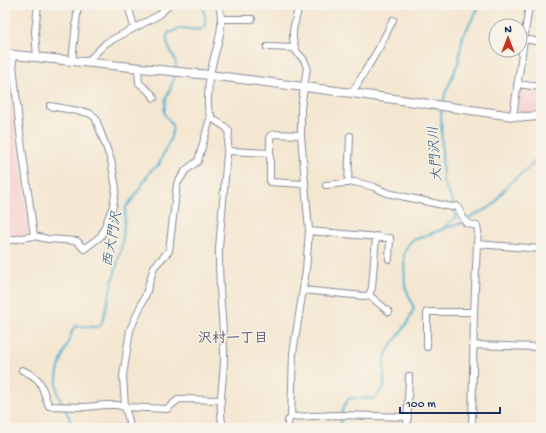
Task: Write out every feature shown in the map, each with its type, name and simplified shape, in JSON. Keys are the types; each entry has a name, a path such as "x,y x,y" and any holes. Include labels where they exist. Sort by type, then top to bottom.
{"street":[{"path":"37,58 35,31 38,5"},
{"path":"72,61 78,5"},
{"path":"128,5 134,27"},
{"path":"86,63 106,43 159,15 169,5"},
{"path":"219,5 221,19 220,41 209,75 208,108 214,120 226,126 229,130 219,248 224,353 221,400 223,428"},
{"path":"288,428 288,421 291,417 293,353 306,270 309,231 301,135 301,108 307,67 295,48 293,39 293,30 299,5"},
{"path":"527,18 529,5"},
{"path":"221,19 252,19"},
{"path":"352,93 379,48 393,20"},
{"path":"528,40 541,42"},
{"path":"267,47 295,48"},
{"path":"34,236 8,54 209,75 352,93 512,116 541,116"},
{"path":"512,116 521,58"},
{"path":"138,68 139,83 152,94 154,98"},
{"path":"517,84 541,87"},
{"path":"5,241 34,236 48,239 77,241 84,249 100,236 113,206 116,188 111,160 95,117 89,113 50,106"},
{"path":"130,428 130,421 125,407 122,376 130,330 146,294 154,267 169,252 177,184 186,170 198,161 211,115"},
{"path":"301,135 274,134 270,136 270,182 304,184"},
{"path":"348,183 350,136"},
{"path":"227,151 270,153"},
{"path":"326,185 355,182 374,187 387,193 457,206 466,223 477,226 472,428"},
{"path":"309,231 390,238 389,259"},
{"path":"369,295 372,288 376,236"},
{"path":"477,244 541,250"},
{"path":"302,290 364,296 369,295 389,312"},
{"path":"427,347 427,312 474,312"},
{"path":"473,345 541,347"},
{"path":"22,370 34,375 39,380 49,406 85,407 117,405 125,407 167,409 179,399 221,400"},
{"path":"407,428 409,376"},
{"path":"291,417 342,415 408,417"}],"shaded area":[{"path":"5,57 7,59 14,124 29,231 25,235 5,238"},
{"path":"518,86 541,90 541,112 517,113 514,108"}],"waterway":[{"name":"西大門沢","path":"176,69 175,60 167,44 168,33 182,28 198,30 205,27 203,5"},
{"name":"大門沢川","path":"443,104 445,94 458,63 463,36 480,5"},
{"name":"西大門沢","path":"72,428 57,390 60,364 73,329 76,326 98,327 102,323 122,245 126,207 135,196 151,170 159,165 171,138 171,123 164,113 166,99 176,74"},
{"name":"大門沢川","path":"341,428 343,408 350,398 373,399 384,388 384,360 390,347 408,322 414,308 405,286 404,254 407,247 411,241 443,229 456,216 453,202 443,181 442,109"},
{"path":"466,220 494,204 510,183 528,169 534,162 537,158 539,150 537,135 541,126"},
{"path":"445,228 463,223"}],"district":[{"name":"沢村一丁目","path":"233,337"}]}
